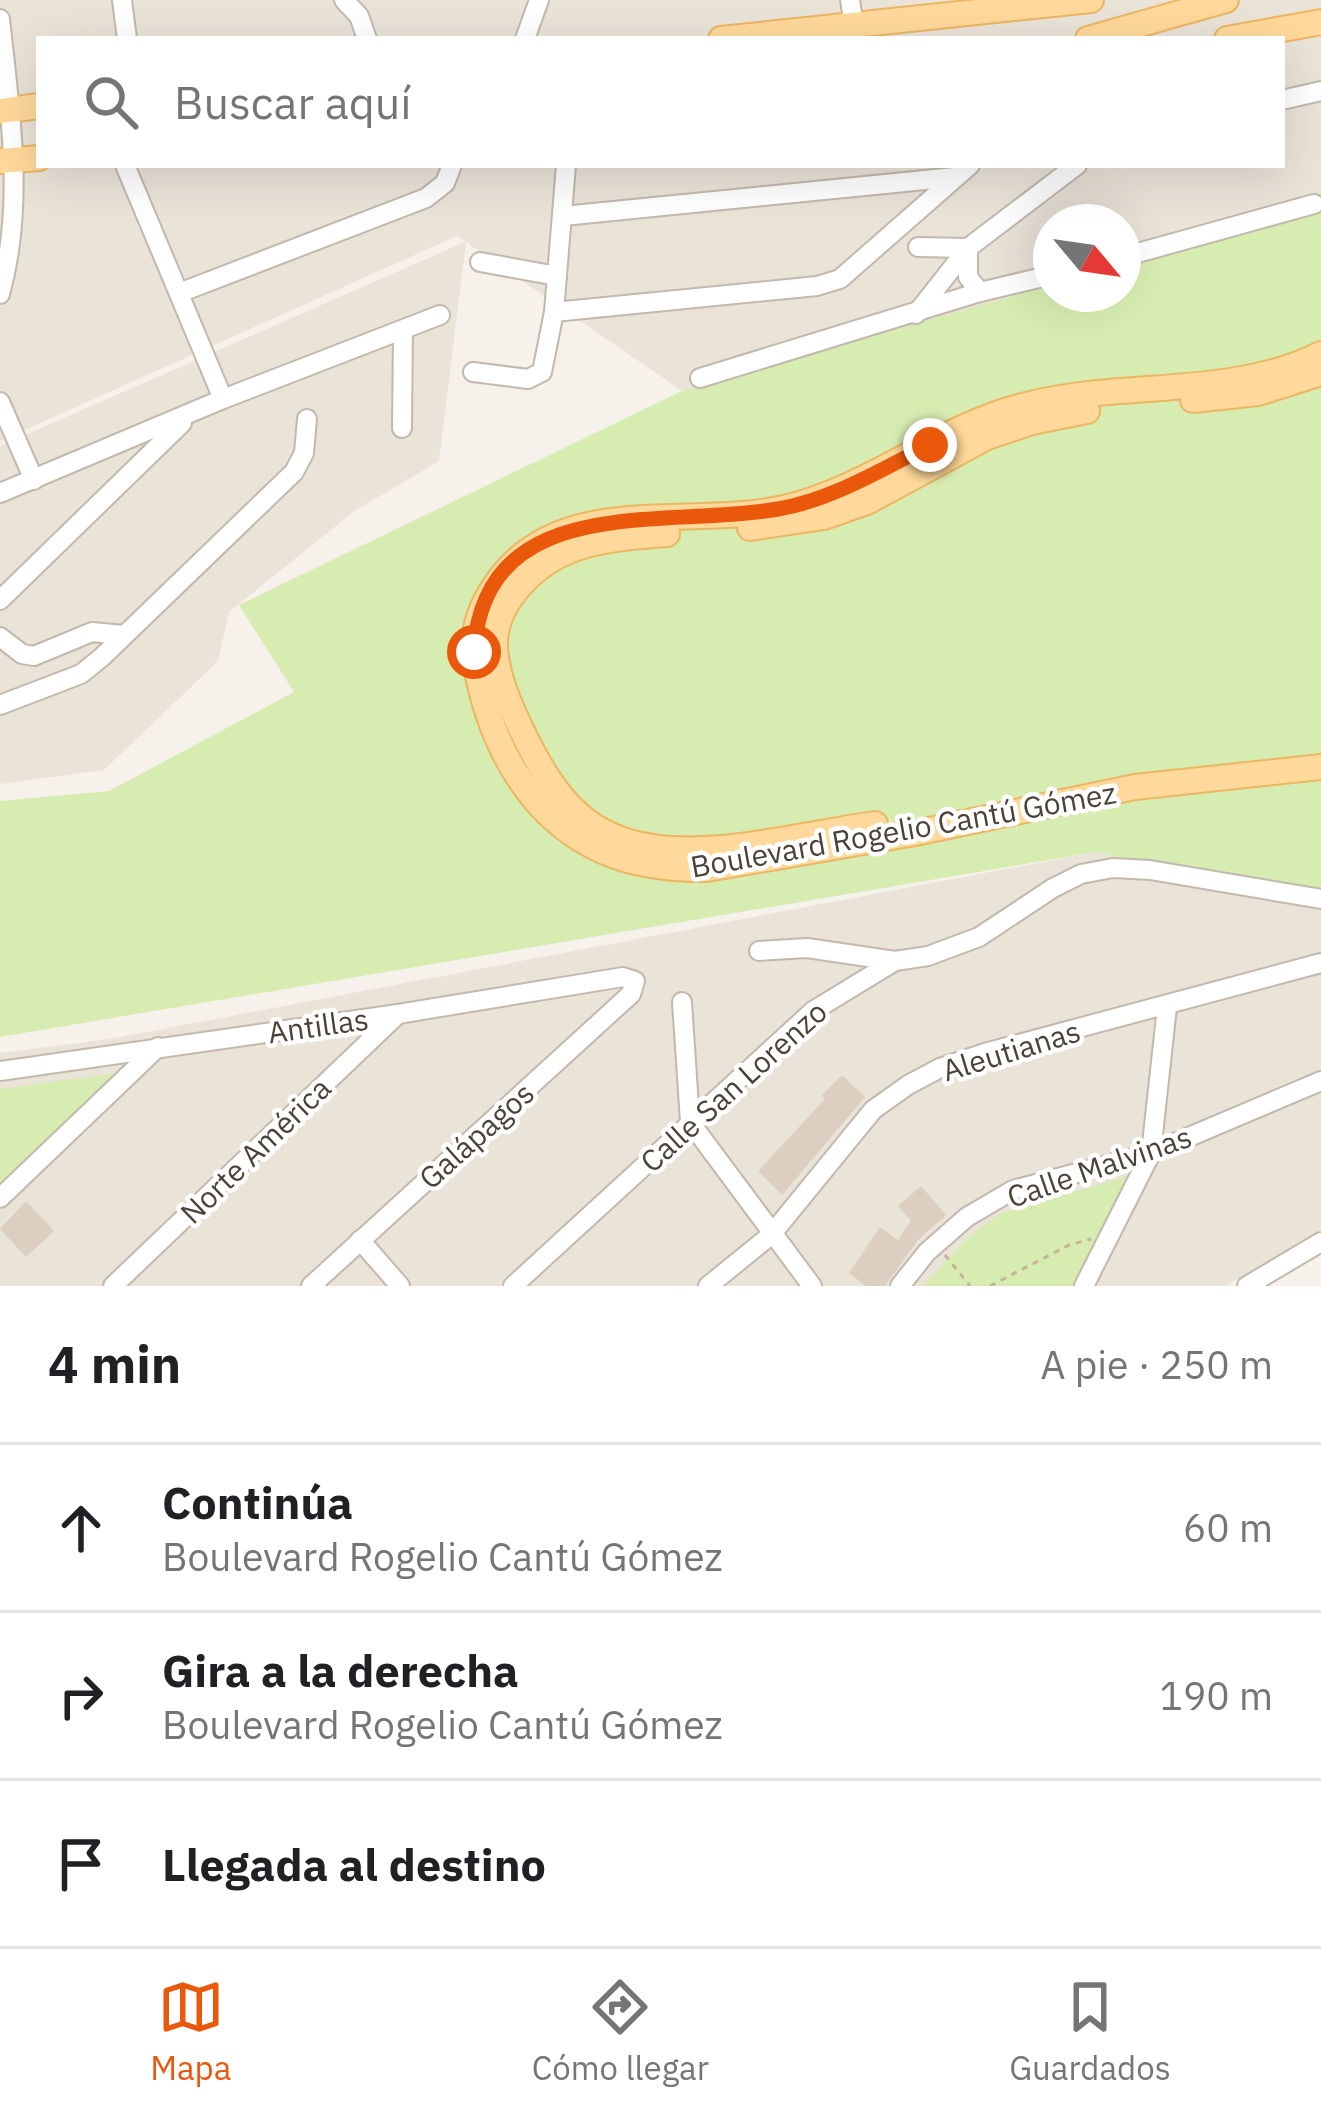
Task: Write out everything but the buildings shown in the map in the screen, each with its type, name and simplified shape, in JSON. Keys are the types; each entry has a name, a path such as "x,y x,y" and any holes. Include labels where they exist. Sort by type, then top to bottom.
{"main road":[{"path":"753,36 859,26 948,8 1090,0"},
{"path":"1099,36 1226,0"},
{"path":"1244,36 1321,22"},
{"path":"5,110 36,106"},
{"path":"6,160 36,158"},
{"name":"Boulevard Rogelio Cantú Gómez","path":"1321,354 1252,377 1028,404 989,417 826,495 781,509 606,521 570,530 537,543 506,569 476,623 474,652 482,698 503,752 535,800 570,834 632,863 707,869 915,833 1136,787 1321,767"},
{"name":"Boulevard Rogelio Cantú Gómez","path":"1321,373 1258,393 1080,412 1032,422 986,437 867,502 824,517 577,547 548,559 523,581 497,625 495,654 505,689 548,780 574,813 604,834 635,844 705,849 916,817 1133,772 1321,750"},
{"path":"1258,393 1274,398 1321,386"}],"street":[{"path":"122,0 127,36"},
{"path":"344,0 359,16 366,36"},
{"path":"526,36 539,0"},
{"path":"0,19 6,160 16,192 13,249 0,294"},
{"path":"1285,99 1321,91"},
{"path":"126,168 223,399"},
{"path":"179,293 426,197 445,183 451,168"},
{"path":"472,372 537,377 544,364 554,312 566,168"},
{"path":"916,314 968,248 1073,168"},
{"path":"563,216 963,171"},
{"path":"554,312 828,283 858,266 963,171"},
{"path":"1141,252 1314,204"},
{"path":"918,247 968,248"},
{"path":"968,248 968,277 980,292"},
{"path":"480,262 557,277"},
{"path":"700,377 1033,279"},
{"path":"0,493 440,315"},
{"path":"401,428 403,331"},
{"path":"0,402 34,480"},
{"path":"0,599 190,415"},
{"path":"0,705 81,674 124,634 294,472 304,453 307,419"},
{"path":"0,637 22,654 34,656 92,632 124,634"},
{"name":"Calle San Lorenzo","path":"513,1286 812,1011 895,961 928,956 979,937 1053,888 1081,874 1113,868 1321,899"},
{"path":"759,951 807,948 895,961"},
{"name":"Aleutianas","path":"708,1286 771,1235 873,1110 908,1085 985,1053 1321,963"},
{"name":"Antillas","path":"0,1071 623,977 635,981"},
{"name":"Galápagos","path":"311,1286 631,994 635,981"},
{"path":"682,1002 690,1122 812,1286"},
{"path":"1084,1286 1151,1153 1167,1006"},
{"name":"Norte América","path":"112,1286 398,1014"},
{"path":"0,1198 158,1047"},
{"name":"Calle Malvinas","path":"901,1286 967,1217 1013,1190 1151,1153 1321,1081"},
{"path":"360,1240 400,1286"},
{"path":"1247,1286 1321,1242"}],"path":[{"path":"990,1286 1069,1245 1111,1233"},
{"path":"936,1245 970,1286"}],"shaded area":[{"path":"0,0 1321,0 1321,217 1141,270 1141,204 1033,204 1033,299 682,391 466,242 439,461 353,512 229,612 218,661 104,770 0,784 0,446 465,242 457,236 0,441"},
{"path":"1096,852 1321,894 1321,1230 1226,1286 0,1286 0,1053 110,1039"}],"green space":[{"path":"1321,192 1321,903 1096,852 0,1037 0,801 109,791 294,692 239,605 682,391 1033,290 1033,312 1141,312 1141,259 1275,220"},
{"path":"127,1072 0,1191 0,1089"},
{"path":"1128,1176 1121,1201 1075,1286 923,1286 969,1236 1000,1214"}],"route":[{"path":"474,652 476,623 488,595 506,569 537,543 606,521 781,509 826,495 930,445"}]}
